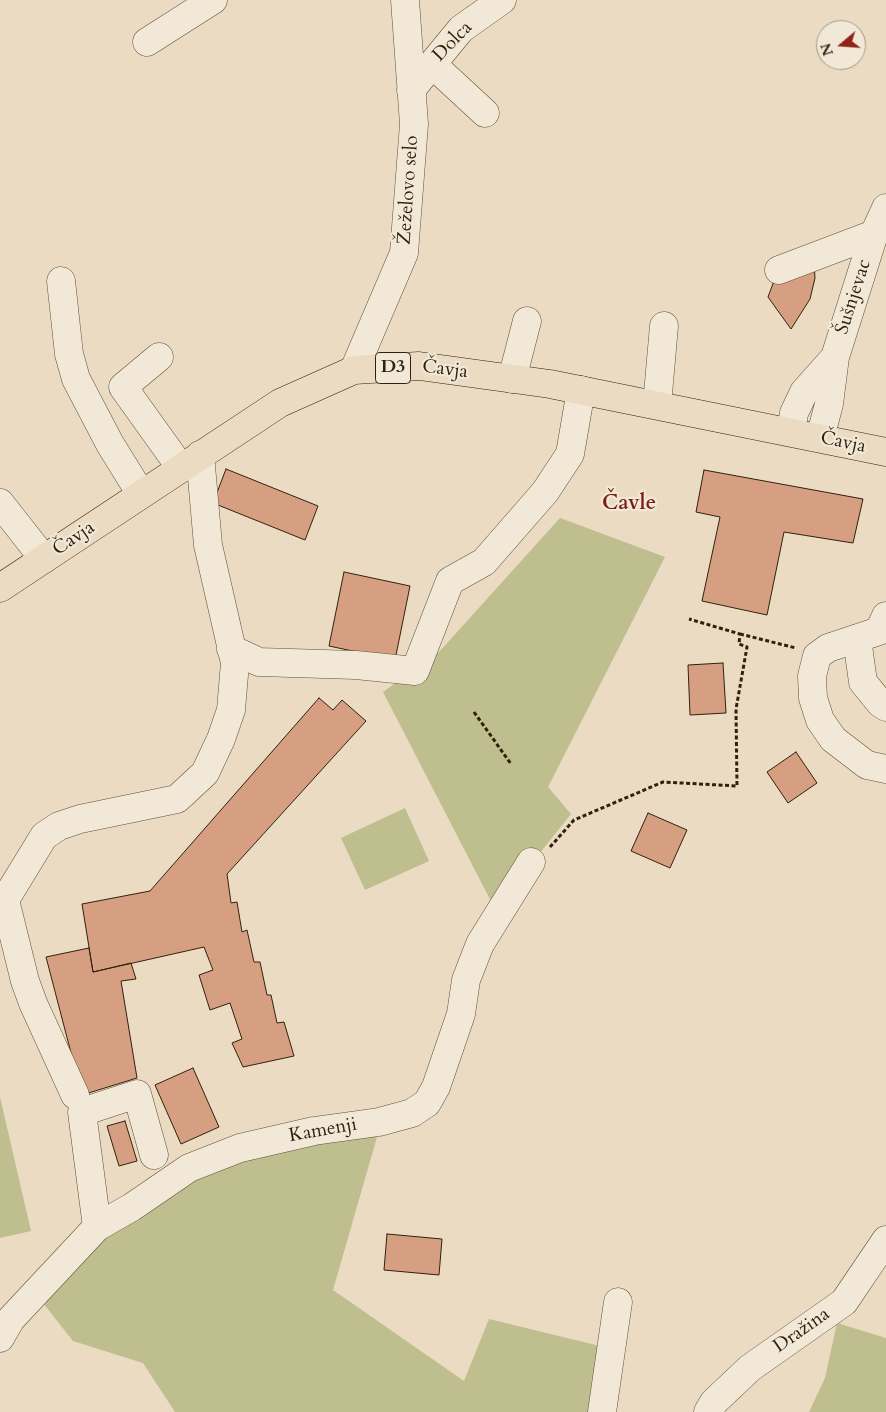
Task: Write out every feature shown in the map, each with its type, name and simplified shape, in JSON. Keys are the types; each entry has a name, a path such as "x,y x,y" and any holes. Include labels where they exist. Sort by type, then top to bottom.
{"main road":[{"name":"Čavja","path":"0,588 280,403 354,370 418,366 512,378 581,390 886,452"}],"street":[{"path":"146,42 213,0"},
{"name":"Žeželovo selo","path":"354,370 404,253 414,124 404,0"},
{"name":"Dolca","path":"411,90 461,29 502,0"},
{"path":"432,64 485,113"},
{"name":"Šušnjevac","path":"820,438 829,404 835,357 874,234 886,208"},
{"path":"779,270 874,234"},
{"path":"61,280 69,354 76,379 110,444 141,494"},
{"path":"512,378 527,321"},
{"path":"656,405 664,326"},
{"path":"75,1095 25,981 2,899 44,836 59,826 177,799 205,773 221,739 231,710 235,681 235,663 208,545 202,500 191,461 123,387 159,357"},
{"name":"Šušnjevac","path":"790,432 794,413 804,392 835,357"},
{"path":"231,649 259,662 356,664 415,671 450,581 484,562 545,492 570,454 581,390"},
{"path":"0,503 44,560"},
{"path":"886,616 879,631 828,648 817,656 812,676 812,698 820,720 833,738 867,765 886,769"},
{"path":"857,639 863,682 880,703 886,707"},
{"name":"Kamenji","path":"4,1328 97,1227 132,1208 189,1168 240,1148 314,1131 379,1122 412,1113 427,1103 436,1087 461,1014 466,980 480,944 540,855"},
{"path":"97,1227 82,1112 136,1094 154,1154"},
{"name":"Dražina","path":"708,1412 714,1402 750,1368 844,1302 886,1240"},
{"path":"602,1412 618,1302"}],"path":[{"path":"689,619 800,649"},
{"path":"540,855 574,820 662,782 737,786 736,709 747,647 739,644 740,634"},
{"path":"474,712 511,764"}],"green space":[{"path":"560,518 665,557 548,787 571,814 495,909 383,692 439,652"},
{"path":"405,808 429,861 365,890 341,838"},
{"path":"0,1097 31,1231 0,1238"},
{"path":"379,1130 333,1290 464,1381 489,1319 604,1347 591,1412 175,1412 143,1363 73,1341 39,1298 107,1232 201,1171"},
{"path":"837,1323 886,1338 886,1412 809,1412 825,1378"}],"building":[{"path":"814,262 815,278 810,299 791,329 768,297 777,273"},
{"path":"226,469 318,506 305,540 213,503"},
{"path":"704,470 863,499 853,543 784,532 767,615 702,601 720,517 696,512"},
{"path":"344,572 410,586 395,660 329,646"},
{"path":"723,663 726,713 690,715 688,665"},
{"path":"319,698 333,710 342,700 366,721 227,874 231,903 237,902 242,932 247,930 254,962 260,962 267,995 271,995 277,1023 284,1022 294,1056 243,1067 232,1043 242,1039 230,1003 210,1010 199,975 213,970 204,947 93,972 82,904 150,891"},
{"path":"796,752 817,783 788,803 767,772"},
{"path":"648,813 687,830 670,868 631,851"},
{"path":"89,948 93,972 131,963 136,979 121,981 137,1078 82,1095 46,957"},
{"path":"193,1068 219,1127 181,1144 155,1085"},
{"path":"125,1121 137,1161 119,1166 107,1126"},
{"path":"387,1234 442,1239 439,1275 384,1270"}],"district":[{"name":"Čavle","path":"629,504"}]}
